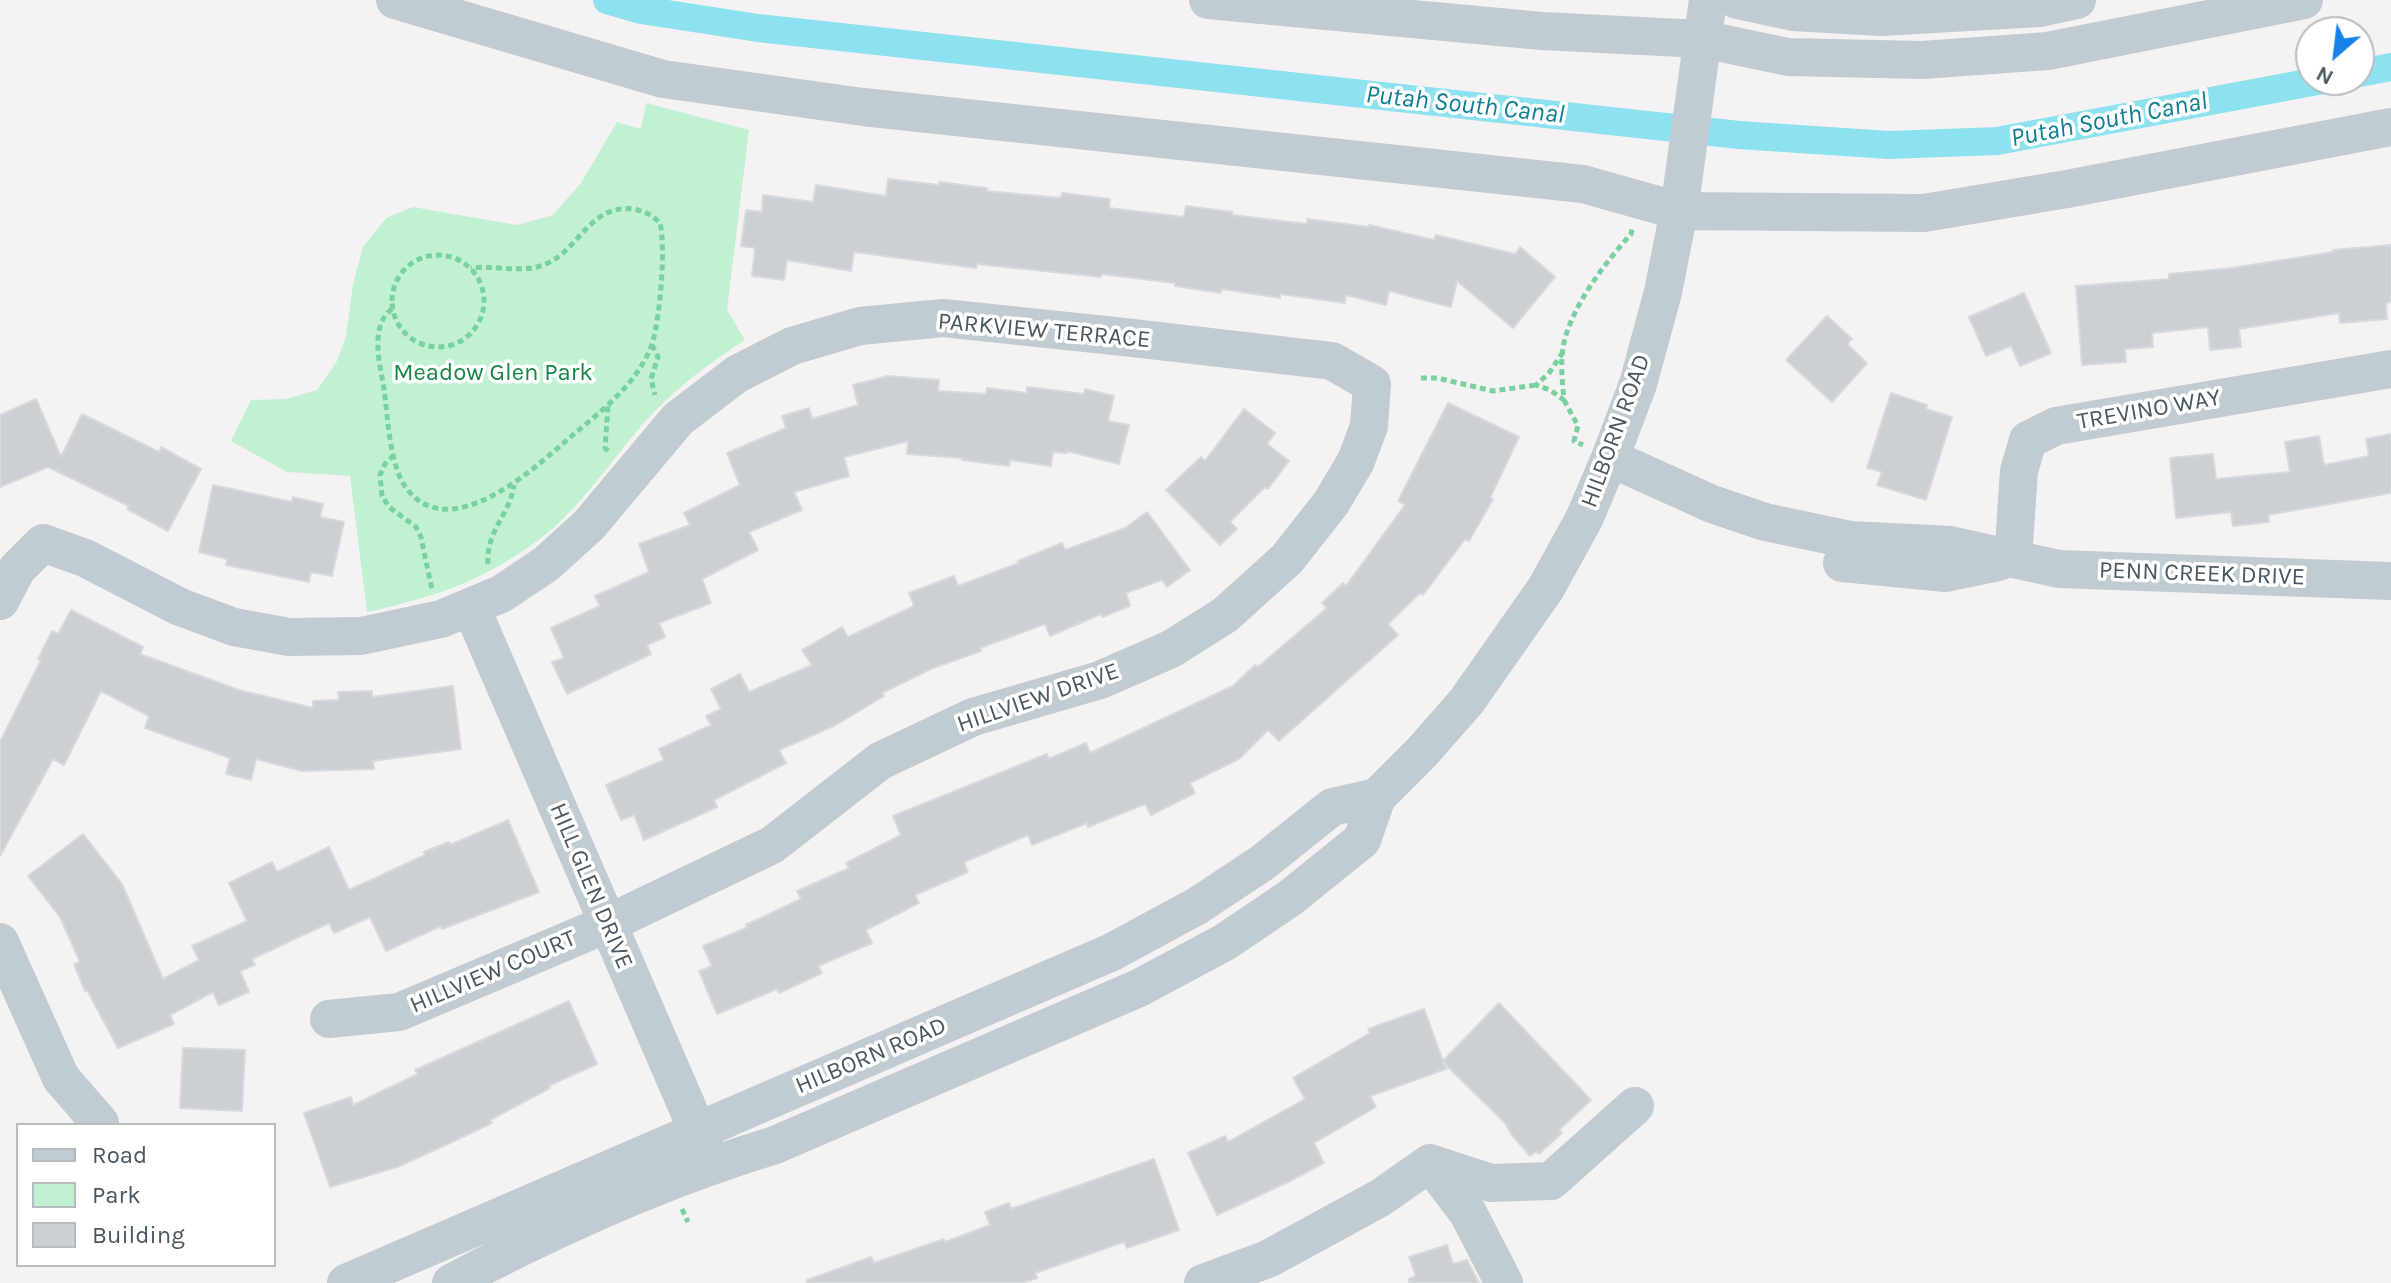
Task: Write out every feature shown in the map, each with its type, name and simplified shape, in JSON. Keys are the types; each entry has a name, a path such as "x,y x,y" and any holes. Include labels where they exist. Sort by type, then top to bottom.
{"street":[{"path":"395,0 663,79 863,107 1583,184 1636,199 1924,213 2391,127"},
{"path":"1208,0 1788,57 1922,60 2048,51 2304,0"},
{"name":"HILBORN ROAD","path":"451,1283 705,1147 1112,952 1197,906 1262,863 1332,807 1377,797 1422,752 1466,702 1502,653 1584,519 1610,458 1638,384 1663,292 1680,200 1708,0"},
{"path":"1737,0 1793,12 1881,17 2040,8 2077,0"},
{"name":"PARKVIEW TERRACE","path":"0,601 17,569 43,543 85,558 180,607 234,627 289,637 361,636 441,619 501,594 546,564 589,525 678,419 737,374 792,346 860,326 943,318 1153,340 1332,361 1372,384"},
{"name":"TREVINO WAY","path":"2013,559 2019,471 2028,440 2056,426 2391,369"},
{"name":"HILLVIEW DRIVE","path":"607,924 772,845 880,761 973,717 1100,680 1171,649 1225,615 1287,559 1331,503 1356,461 1369,426 1372,384"},
{"name":"PENN CREEK DRIVE","path":"1610,458 1712,504 1765,522 1851,540 1950,545 2059,569 2391,581"},
{"name":"PENN CREEK DRIVE","path":"1765,522 1800,553 1840,563 1946,573 2013,559"},
{"name":"PENN CREEK DRIVE","path":"1851,540 1906,569"},
{"name":"HILL GLEN DRIVE","path":"471,607 705,1147"},
{"name":"HILLVIEW COURT","path":"329,1019 399,1012 607,924"},
{"path":"0,942 61,1078 100,1123"},
{"path":"1430,1163 1491,1183 1551,1181 1635,1106"},
{"name":"HILBORN ROAD","path":"346,1283 705,1147"},
{"path":"1203,1283 1268,1259 1380,1198 1430,1163"},
{"path":"1430,1163 1468,1213 1504,1283"}],"path":[{"path":"1421,378 1437,378 1493,391 1536,385 1564,400 1562,379 1566,333 1603,269 1631,234 1636,199"},
{"path":"392,309 384,315 378,344 400,479 417,499 431,507 464,507 481,502 514,484 608,405 629,381 652,344 663,236 660,223 643,211 628,208 602,215 589,224 562,254 546,265 471,268"},
{"path":"437,255 461,261 471,268 484,290 482,317 476,329 454,345 441,348 415,341 404,333 392,309 395,283 413,262 437,255"},
{"path":"652,344 658,357 651,379 655,395"},
{"path":"1536,385 1549,373 1563,352"},
{"path":"608,405 605,448 608,451"},
{"path":"394,455 380,475 382,496 389,507 416,527 433,592"},
{"path":"489,567 487,563 493,530 512,498 514,484"}],"green space":[{"name":"Meadow Glen Park","path":"646,103 749,130 727,310 745,340 704,368 665,401 572,510 545,535 482,575 439,593 367,612 350,476 287,472 231,441 251,400 286,399 317,390 337,361 346,336 353,284 363,247 386,218 413,207 517,225 553,215 581,183 617,122 641,129"}],"building":[{"path":"888,179 939,185 939,182 987,188 987,191 1061,198 1062,193 1110,199 1109,208 1184,217 1186,206 1307,224 1307,219 1369,225 1434,240 1436,235 1515,254 1520,247 1555,277 1513,328 1457,281 1451,307 1389,291 1386,305 1346,295 1345,303 1222,289 1221,293 1175,286 1175,283 1101,274 1101,277 977,264 976,268 854,252 851,271 787,260 784,280 752,276 755,248 741,246 746,210 762,212 763,195 813,202 816,185 886,196"},
{"path":"2391,245 2391,302 2386,303 2387,319 2340,323 2339,313 2239,329 2241,347 2210,350 2208,327 2152,333 2153,347 2125,349 2126,362 2082,365 2076,286 2169,279 2169,274 2232,268 2333,250"},
{"path":"2024,293 2051,353 2020,366 2011,346 1986,356 1969,317"},
{"path":"1827,316 1852,339 1847,344 1867,363 1832,402 1786,360"},
{"path":"888,376 939,380 938,391 986,394 987,388 1027,393 1027,387 1084,394 1085,389 1114,396 1108,421 1129,425 1119,464 1067,451 1053,452 1051,466 1010,460 1009,466 962,458 907,454 908,441 844,457 849,476 794,492 802,510 749,532 758,550 702,579 711,603 659,623 665,637 647,645 651,654 567,694 552,662 564,658 551,628 600,606 595,596 649,572 639,544 690,525 684,513 740,485 727,453 786,428 782,416 809,408 812,419 858,405 853,385"},
{"path":"1891,393 1952,417 1926,500 1877,485 1882,472 1867,468"},
{"path":"36,399 61,457 82,414 159,452 161,447 201,469 168,531 127,509 129,506 48,467 0,487 0,415"},
{"path":"1448,403 1519,437 1490,498 1493,499 1469,541 1465,539 1423,595 1420,593 1388,624 1398,635 1279,741 1268,730 1239,759 1190,783 1195,793 1151,815 1145,804 1032,845 1028,835 964,862 968,872 915,895 919,903 866,930 872,943 818,966 822,973 779,993 777,989 717,1014 699,971 712,966 703,946 801,899 797,891 849,868 846,863 901,835 893,816 1047,754 1048,759 1086,743 1090,753 1233,686 1255,665 1258,667 1327,608 1322,603 1343,583 1346,586 1405,505 1398,501"},
{"path":"1244,409 1275,433 1267,444 1289,461 1268,489 1265,487 1230,522 1237,529 1220,545 1166,490 1201,457 1205,461"},
{"path":"2391,434 2391,493 2268,515 2269,522 2233,526 2231,512 2176,518 2170,458 2213,454 2216,479 2290,472 2285,442 2319,436 2324,465 2369,456 2366,439"},
{"path":"213,485 292,502 293,497 323,504 320,517 344,522 332,576 311,572 309,582 226,565 227,559 199,552"},
{"path":"1147,512 1190,570 1167,587 1162,580 1126,593 1130,606 1102,617 1101,614 1050,636 1045,624 933,668 882,693 884,696 834,726 779,750 786,763 714,800 717,807 644,840 634,815 621,820 606,785 664,760 659,749 711,725 706,716 721,709 711,689 740,674 749,692 812,665 802,650 842,627 848,637 914,606 909,593 954,576 958,586 1062,543 1065,550 1125,528"},
{"path":"71,610 143,647 140,654 239,690 313,708 313,701 339,700 338,692 372,691 372,697 453,686 461,749 373,761 374,769 302,771 256,759 251,780 226,774 230,758 145,728 149,716 101,691 64,765 53,759 0,856 0,742 52,631 58,634"},
{"path":"508,820 539,892 442,929 441,926 386,951 370,917 334,933 329,923 252,959 255,965 240,971 249,992 219,1005 213,992 170,1015 174,1024 118,1048 85,991 74,964 80,962 60,917 28,876 83,834 122,884 163,979 199,960 192,946 247,921 229,883 272,862 277,872 329,847 349,890 425,855 424,852 449,842 450,845"},
{"path":"569,1001 597,1064 548,1086 550,1088 490,1120 492,1123 450,1143 397,1167 330,1187 304,1113 351,1097 353,1105 418,1074 415,1070"},
{"path":"1499,1003 1591,1100 1539,1154 1536,1151 1530,1156 1505,1123 1443,1062 1446,1069 1370,1096 1376,1107 1314,1143 1324,1163 1217,1215 1188,1153 1225,1136 1228,1142 1305,1099 1293,1078 1370,1033 1368,1029 1424,1009 1443,1061"},
{"path":"183,1048 245,1050 242,1111 180,1108"},
{"path":"1154,1159 1179,1230 1127,1248 1124,1242 1035,1273 1037,1278 1022,1283 807,1283 807,1280 871,1257 874,1263 944,1239 945,1242 990,1225 985,1212 1009,1203 1011,1209"},
{"path":"1447,1245 1453,1264 1467,1260 1479,1283 1409,1283 1409,1279 1416,1276 1409,1257"}],"waterway":[{"name":"Putah South Canal","path":"607,0 641,10 758,28 1739,135 1889,145 1997,141 2295,85"},
{"name":"Putah South Canal","path":"2375,70 2391,67"}]}
